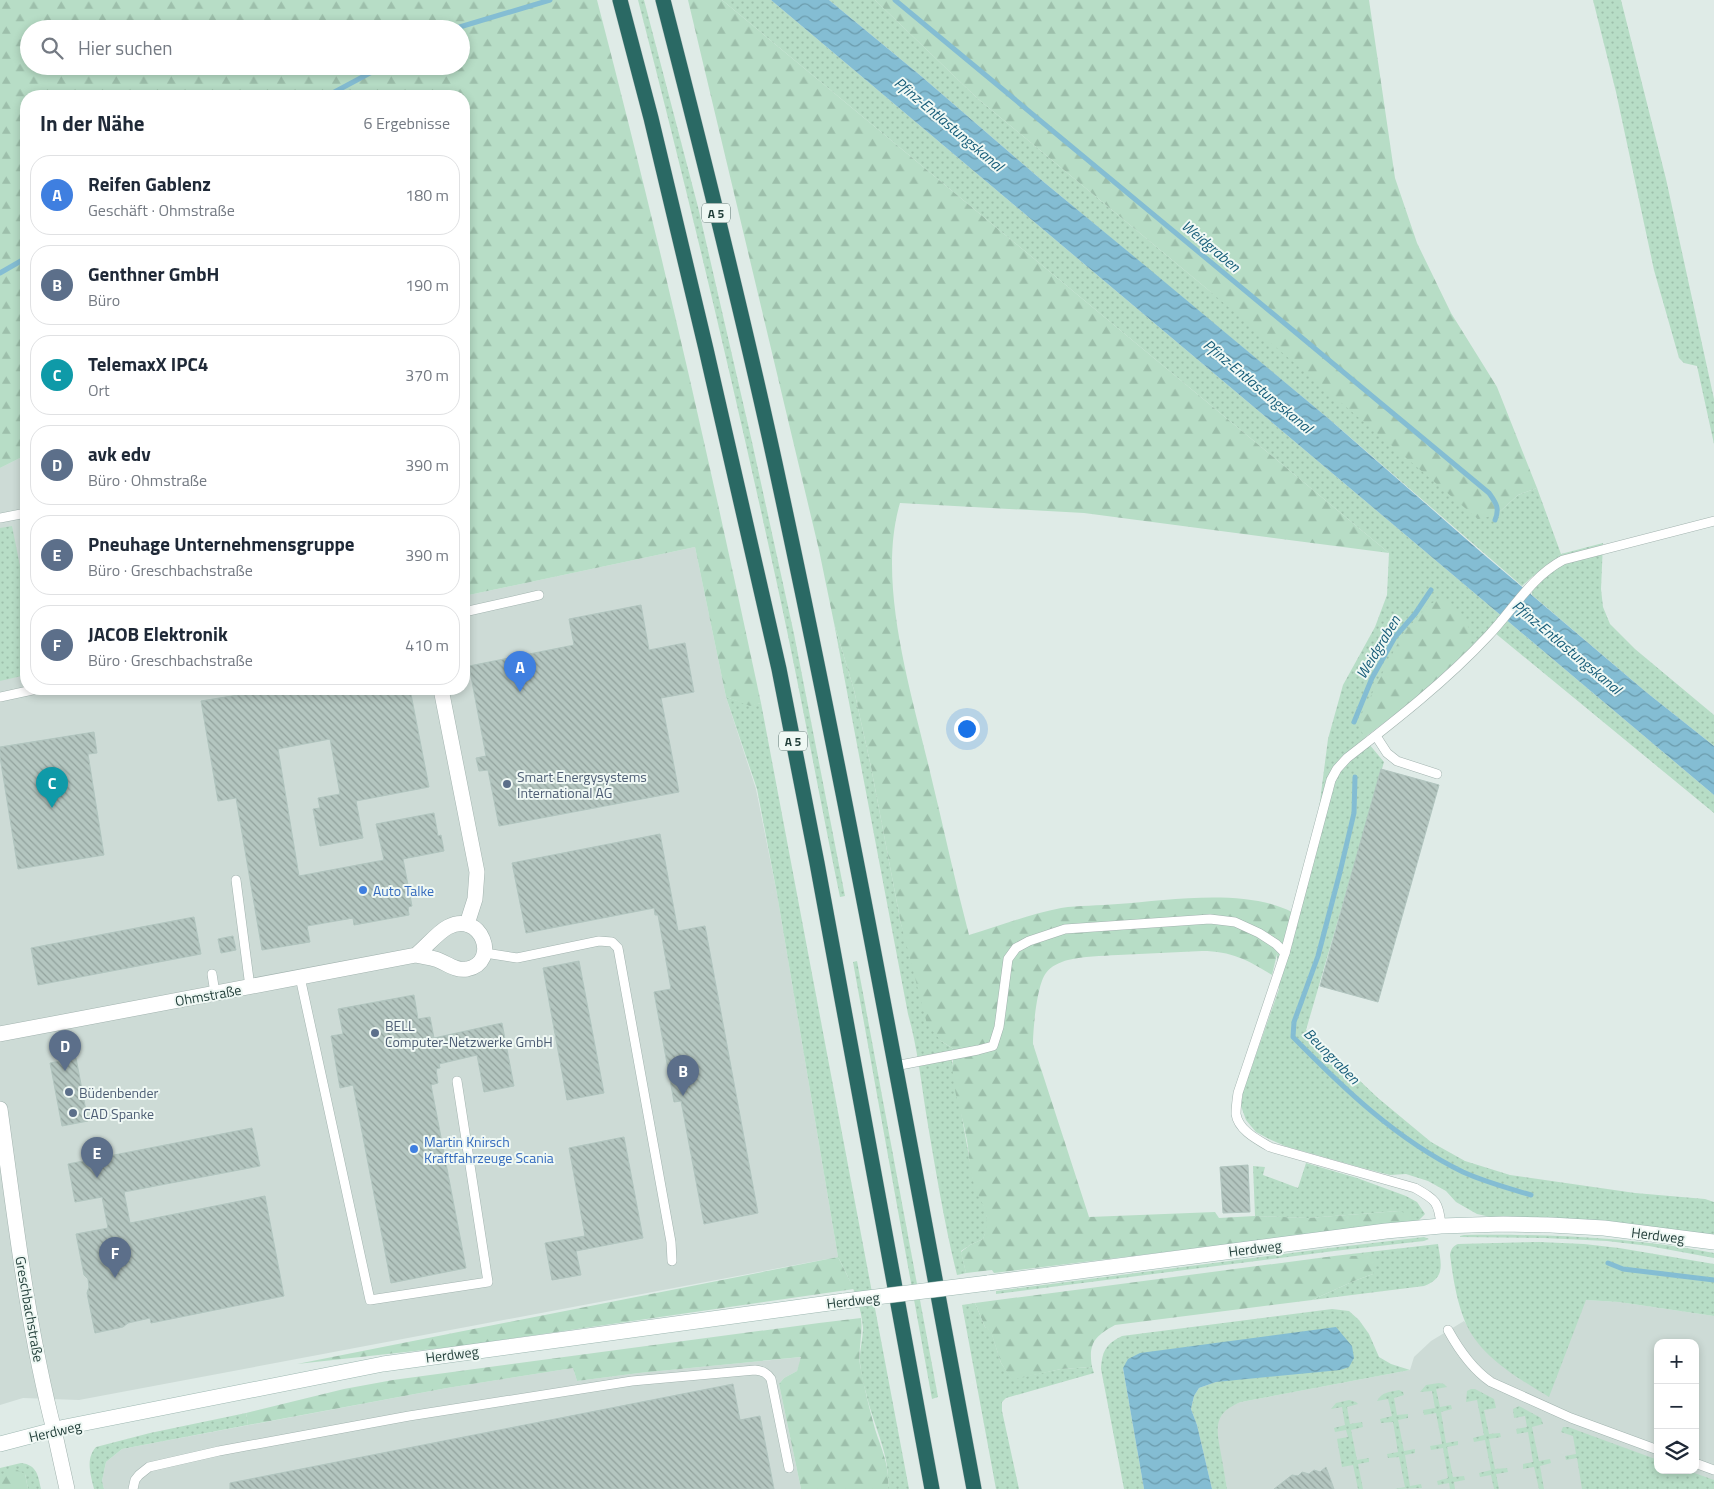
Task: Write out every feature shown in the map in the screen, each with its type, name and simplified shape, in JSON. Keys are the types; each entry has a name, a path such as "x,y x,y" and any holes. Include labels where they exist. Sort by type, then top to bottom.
{"highway":[{"name":"A 5","path":"620,0 651,118 706,349 779,669 932,1489"},
{"name":"A 5","path":"663,0 780,486 826,703 974,1489"}],"main road":[{"path":"442,695 477,872 475,899 467,924"},
{"path":"416,955 446,928 456,923 467,924 476,928 485,943 485,953"},
{"name":"Ohmstraße","path":"0,1034 416,955 436,959 452,968 470,968 482,959 485,953"},
{"name":"Greschbachstraße","path":"0,1110 5,1188 45,1397 67,1489"},
{"name":"Herdweg","path":"0,1444 54,1430 383,1364 844,1301 1386,1231 1441,1226 1551,1225 1623,1230 1714,1242"}],"lane":[{"path":"0,518 20,514"},
{"path":"1441,1226 1440,1210 1436,1204 1432,1199 1415,1188 1270,1147 1252,1136 1242,1126 1236,1116 1238,1093 1285,953 1331,780 1337,769 1347,758 1440,683 1497,626 1538,578 1550,567 1562,560 1714,521"},
{"path":"470,611 538,595"},
{"path":"0,696 20,692"},
{"path":"1376,736 1388,753 1397,761 1437,774"},
{"path":"236,880 250,987"},
{"path":"895,1066 993,1046 999,1027 1008,960 1016,948 1065,929 1210,919 1235,922 1259,933 1276,944 1285,953"},
{"path":"485,953 517,958 599,941 612,942 618,948 671,1242 672,1261"},
{"path":"212,974 215,993"},
{"path":"300,976 370,1300 488,1282 457,1081"},
{"path":"1448,1330 1456,1345 1472,1365 1491,1382 1571,1418 1654,1449"},
{"path":"133,1489 135,1480 149,1467 219,1451 409,1416 632,1380 755,1370 762,1370 771,1379 789,1468"},
{"path":"1699,1464 1714,1470"}],"shaded area":[{"path":"20,458 20,695 470,695 470,595 695,547 726,697 756,789 777,894 838,1257 79,1400 23,1398 0,1405 0,468"},
{"path":"1586,1300 1619,1302 1714,1316 1714,1489 1227,1489 1216,1431 1218,1420 1232,1405 1410,1370 1414,1357 1431,1341 1464,1321 1488,1351"},
{"path":"802,1357 797,1371 784,1378 779,1384 801,1489 104,1489 102,1481 106,1462 122,1449 447,1388 573,1368 577,1381"}],"green space":[{"path":"0,0 597,0 683,350 761,703 750,706 726,697 695,547 470,595 470,90 20,90 20,458 0,468"},
{"path":"638,0 644,0 698,207 794,634 845,896 840,897 787,631 729,370 676,148"},
{"path":"688,0 722,0 1389,553 1084,513 900,503 894,535 892,568 899,639 969,935 1061,908 1183,898 1253,900 1292,912 1286,936 1277,954 1272,975 1239,957 1212,951 1080,958 1059,963 1050,968 1046,973 1038,996 1033,1044 1089,1217 1215,1212 1219,1218 1255,1216 1308,1218 1399,1211 1408,1214 1412,1222 994,1273 992,1270 966,1273 961,1252 983,1239 987,1221 984,1207 972,1177 964,1125 956,1093 953,1072 955,1050 941,1041 927,1024 901,924 871,767 854,690 834,623 819,550"},
{"path":"722,0 771,0 1714,795 1714,813 1495,633 1469,649 1469,640 1364,738 1384,762 1306,1030 1378,1098 1431,1142 1465,1161 1510,1175 1635,1193 1705,1199 1714,1202 1714,1236 1495,1218 1477,1214 1456,1202 1446,1191 1428,1181 1406,1174 1390,1175 1285,1146 1256,1132 1246,1120 1241,1106 1243,1092 1279,989 1277,954 1286,936 1319,809 1328,739 1343,685 1375,627 1387,595 1389,553"},
{"path":"829,0 875,0 977,98 1206,288 1496,515 1518,495 1537,488 1561,554 1603,543 1601,589 1603,607 1610,624 1635,649 1714,715 1714,746 1646,692 1532,595 1533,576 1522,586 1329,419 1045,183"},
{"path":"875,0 1369,0 1395,178 1417,243 1451,313 1497,387 1537,488 1518,495 1496,515 1478,519 1206,288 977,98"},
{"path":"1593,0 1621,0 1666,179 1714,399 1714,444 1697,366 1684,363 1679,358 1654,270 1616,92"},
{"path":"12,526 20,566 20,676 0,681 0,528"},
{"path":"1442,597 1458,611 1469,628 1469,649 1415,699 1364,738 1361,729 1361,715 1402,635 1426,607"},
{"path":"834,623 854,690 871,767 901,924 941,1041 955,1050 952,1061 973,1179 986,1211 988,1226 983,1239 961,1251 966,1273 957,1275 940,1194 916,1051"},
{"path":"726,697 750,705 761,703 909,1489 888,1489 887,1465 863,1382 860,1359 863,1332 862,1318 854,1291 838,1257 777,894 757,789"},
{"path":"857,961 938,1397 932,1399 853,962"},
{"path":"1306,1163 1357,1178 1406,1196 1417,1202 1425,1214 1418,1221 1412,1222 1399,1211 1308,1218 1255,1216 1253,1166 1265,1167 1263,1175 1298,1188"},
{"path":"1464,1235 1527,1235 1621,1240 1714,1253 1714,1258 1649,1246 1607,1241 1460,1237"},
{"path":"1424,1237 1429,1239 996,1294 996,1291"},
{"path":"1539,1242 1619,1248 1714,1264 1714,1316 1619,1302 1586,1300 1549,1397 1500,1365 1470,1332 1459,1303 1450,1255 1452,1248 1458,1244"},
{"path":"1438,1244 1440,1270 1436,1279 1431,1283 1424,1286 1312,1300 1373,1274 1374,1256 1334,1256"},
{"path":"1334,1256 1374,1256 1377,1263 1373,1274 1312,1300 1115,1325 1102,1333 1094,1341 1091,1352 1092,1367 1061,1369 1012,1380 1001,1363 991,1332 985,1327 975,1303"},
{"path":"838,1257 854,1289 460,1346 297,1364"},
{"path":"975,1303 985,1327 991,1331 1001,1363 1012,1379 1061,1369 1092,1367 1094,1373 1006,1398 1002,1402 1002,1411 1019,1489 996,1489 962,1305"},
{"path":"1332,1309 1349,1311 1359,1320 1369,1334 1379,1357 1391,1364 1410,1370 1241,1402 1232,1406 1221,1416 1218,1429 1227,1489 1212,1489 1197,1425 1191,1409 1194,1396 1199,1388 1216,1382 1123,1368 1144,1489 1124,1489 1101,1369 1102,1357 1112,1342 1122,1336"},
{"path":"861,1318 860,1365 873,1421 887,1466 888,1489 801,1489 779,1384 784,1378 797,1371 801,1357 577,1381 573,1368 447,1388 248,1425 246,1413 344,1389 393,1380"},
{"path":"1439,1383 1447,1387 1436,1389 1440,1407 1451,1405 1452,1409 1441,1412 1446,1443 1458,1441 1458,1445 1447,1447 1453,1477 1464,1476 1465,1480 1454,1482 1455,1489 1450,1489 1449,1483 1438,1485 1437,1481 1448,1478 1443,1448 1431,1450 1430,1446 1442,1444 1436,1413 1424,1415 1423,1410 1435,1408 1432,1391 1420,1392 1426,1385"},
{"path":"1475,1389 1494,1399 1496,1408 1484,1410 1489,1434 1500,1433 1501,1437 1489,1439 1495,1469 1507,1468 1508,1472 1496,1474 1499,1489 1494,1489 1491,1475 1480,1477 1479,1473 1491,1470 1485,1440 1474,1442 1473,1438 1484,1435 1477,1400 1466,1402 1467,1391"},
{"path":"1399,1390 1404,1395 1394,1398 1397,1415 1408,1414 1408,1418 1398,1420 1404,1451 1415,1449 1415,1453 1405,1455 1410,1486 1421,1484 1422,1488 1395,1489 1405,1487 1399,1457 1388,1458 1387,1454 1398,1452 1393,1422 1381,1423 1380,1419 1392,1416 1388,1399 1377,1401 1384,1394"},
{"path":"1349,1400 1358,1404 1347,1407 1350,1424 1362,1422 1363,1427 1351,1430 1357,1460 1369,1458 1369,1462 1358,1464 1363,1489 1358,1489 1353,1465 1342,1467 1337,1439 1348,1437 1346,1430 1335,1432 1334,1428 1345,1425 1342,1407 1331,1409 1336,1403"},
{"path":"1519,1406 1541,1418 1543,1424 1532,1427 1539,1461 1550,1459 1551,1463 1540,1466 1544,1489 1539,1489 1534,1467 1523,1469 1523,1464 1533,1462 1528,1432 1517,1434 1516,1429 1527,1427 1525,1416 1514,1418 1513,1409"},
{"path":"246,1413 248,1425 122,1449 106,1462 102,1481 104,1489 94,1489 90,1473 90,1462 96,1447 150,1433"},
{"path":"1563,1427 1568,1427 1654,1459 1654,1474 1697,1474 1714,1480 1714,1489 1582,1489 1577,1458 1566,1460 1565,1456 1576,1454 1573,1436 1561,1432"},
{"path":"21,1463 34,1468 38,1475 41,1489 28,1489 25,1474 0,1475 0,1468"},
{"path":"15,1469 25,1474 28,1489 0,1489 0,1475"}],"water":[{"name":"Pfinz-Entlastungskanal","path":"771,0 829,0 1045,183 1329,419 1482,553 1646,692 1714,746 1714,795"},
{"path":"1336,1327 1352,1346 1354,1358 1349,1367 1340,1370 1216,1382 1199,1388 1194,1396 1191,1409 1197,1425 1212,1489 1144,1489 1123,1368 1128,1359 1140,1353"}],"building":[{"path":"641,605 649,650 685,643 694,692 661,698 679,792 499,826 488,770 479,771 476,758 486,756 470,666 574,645 569,619"},
{"path":"238,695 411,695 429,787 356,801 363,838 320,846 313,809 320,808 318,798 340,794 330,739 278,749 299,876 384,860 376,824 434,813 438,836 441,835 444,851 403,859 412,906 408,907 409,915 354,925 353,918 307,926 310,942 262,950 236,798 218,801 201,701"},
{"path":"94,732 97,753 88,754 104,855 18,869 0,747"},
{"path":"1381,769 1439,785 1378,1002 1320,986"},
{"path":"660,834 678,931 705,926 758,1213 704,1224 681,1101 674,1102 654,992 671,989 658,915 655,915 654,908 526,933 512,863"},
{"path":"194,917 201,954 38,985 31,948"},
{"path":"233,936 236,950 221,953 218,939"},
{"path":"579,961 604,1093 567,1100 543,968"},
{"path":"414,995 418,1019 430,1017 434,1038 502,1023 514,1086 484,1092 477,1055 439,1064 440,1068 436,1069 438,1083 431,1085 466,1268 391,1283 353,1085 340,1088 331,1036 343,1034 338,1009"},
{"path":"76,1058 88,1121 62,1126 50,1063"},
{"path":"252,1128 260,1166 124,1192 130,1223 265,1196 284,1296 151,1323 150,1318 128,1323 123,1327 95,1333 87,1293 89,1287 88,1279 84,1275 76,1234 108,1228 102,1197 75,1202 68,1164"},
{"path":"624,1137 643,1238 576,1251 581,1275 552,1280 545,1243 585,1236 569,1148"},
{"path":"1248,1165 1250,1212 1223,1213 1220,1167"},
{"path":"733,1384 740,1420 760,1416 774,1489 230,1489 230,1483"},
{"path":"1326,1467 1334,1489 1274,1489 1292,1475 1298,1476 1302,1472 1309,1474 1314,1470 1320,1472"}],"waterway":[{"name":"Weidgraben","path":"470,24 550,0"},
{"name":"Weidgraben","path":"895,0 1489,493 1496,506 1495,520"},
{"name":"Weidgraben","path":"338,90 366,75"},
{"name":"Weidgraben","path":"0,273 20,261"},
{"name":"Weidgraben","path":"1354,722 1372,678 1395,637 1415,614 1431,590"},
{"name":"Beungraben","path":"1355,777 1354,813 1340,872 1318,956 1294,1022 1293,1037 1351,1094 1393,1129 1416,1145 1463,1172 1531,1195"},
{"name":"Beungraben","path":"1608,1263 1623,1269 1714,1280"}],"place":[{"name":"Reifen Gablenz","path":"520,692"},
{"name":"Smart Energysystems International AG","path":"507,784"},
{"name":"TelemaxX IPC4","path":"52,808"},
{"name":"Auto Talke","path":"363,890"},
{"name":"BELL Computer-Netzwerke GmbH","path":"375,1033"},
{"name":"avk edv","path":"65,1071"},
{"name":"Büdenbender","path":"69,1092"},
{"name":"Genthner GmbH","path":"683,1096"},
{"name":"CAD Spanke","path":"73,1113"},
{"name":"Martin Knirsch Kraftfahrzeuge Scania","path":"414,1149"},
{"name":"Pneuhage Unternehmensgruppe","path":"97,1178"},
{"name":"JACOB Elektronik","path":"115,1278"}]}
